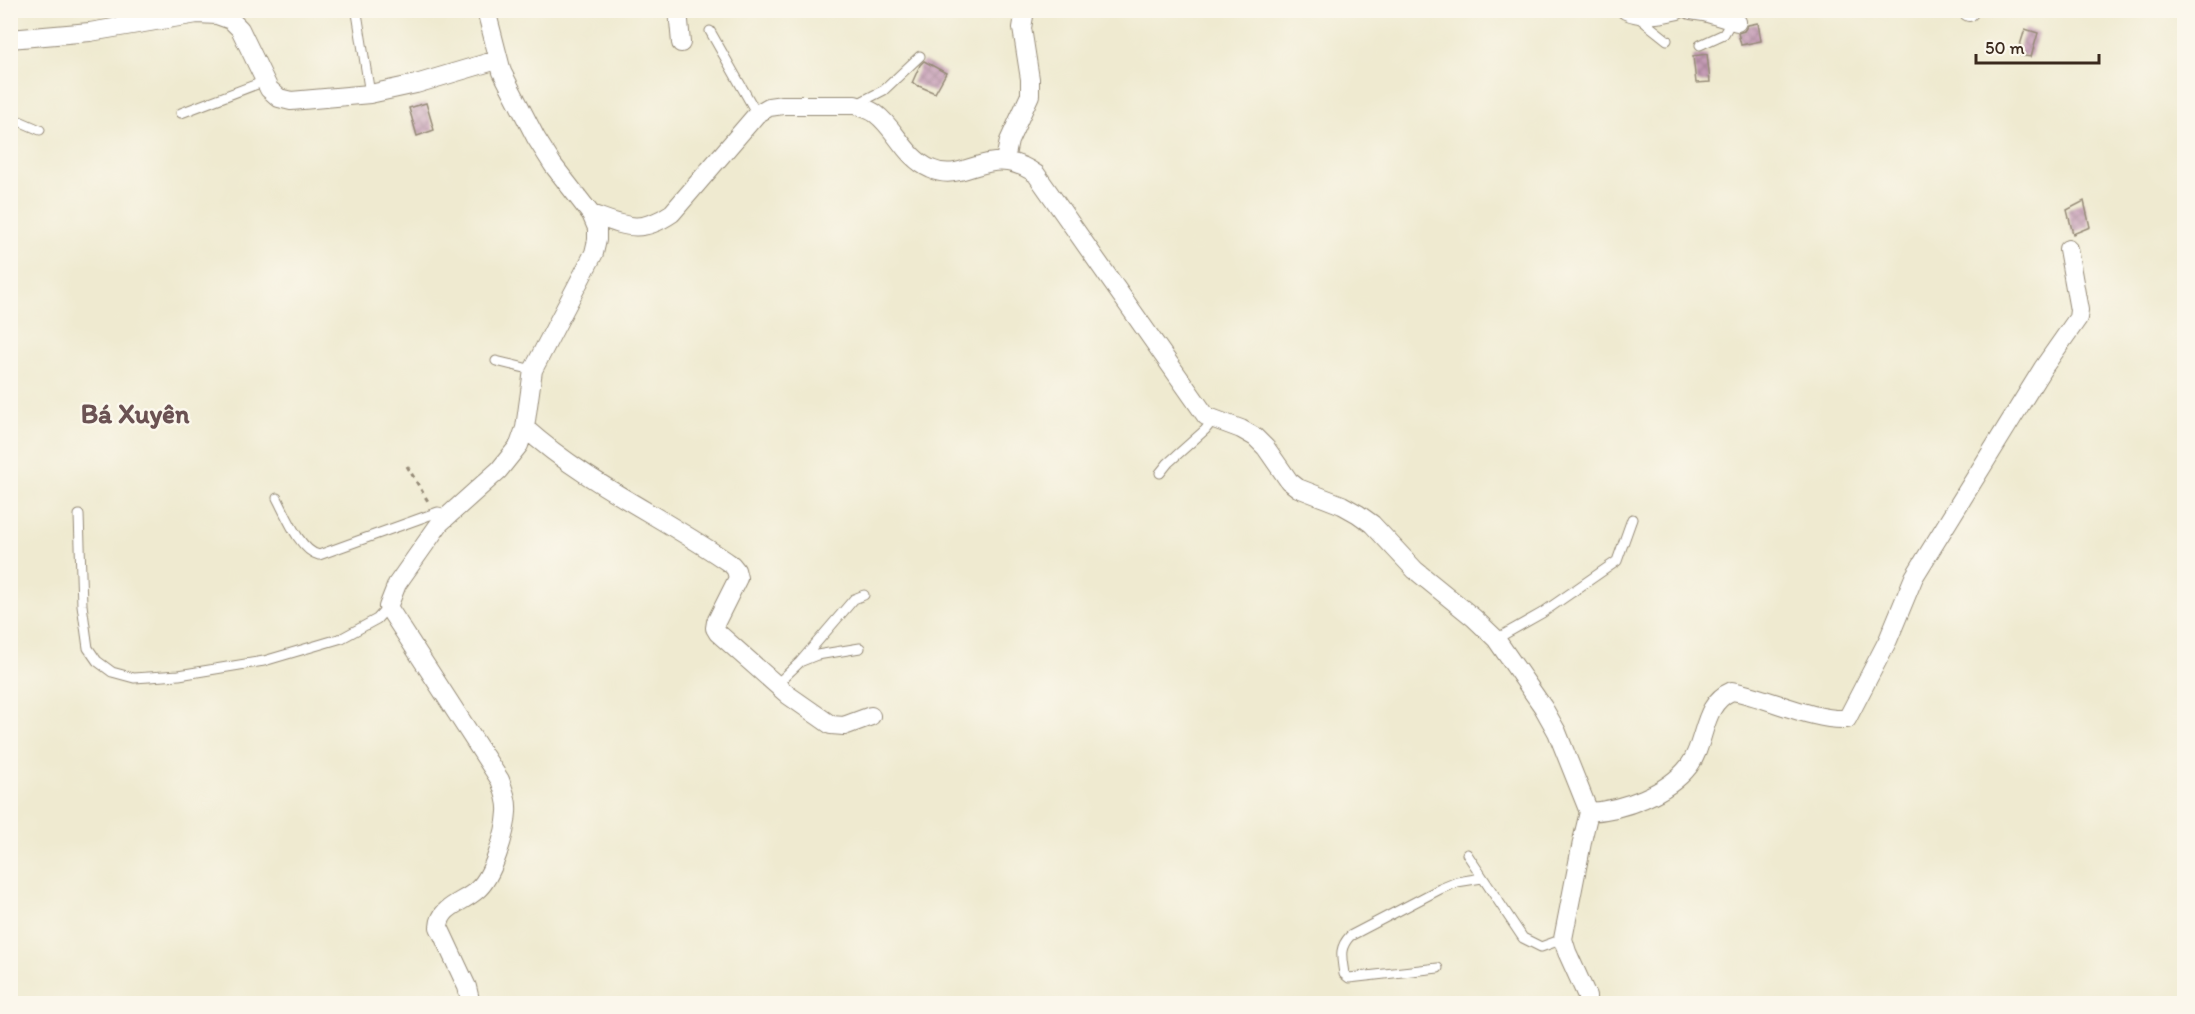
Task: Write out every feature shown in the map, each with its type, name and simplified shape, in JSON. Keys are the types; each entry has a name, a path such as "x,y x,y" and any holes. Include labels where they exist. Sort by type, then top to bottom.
{"street":[{"path":"471,1004 467,987 439,927 439,919 444,911 476,892 490,874 506,825 508,811 506,796 500,780 388,606 397,584 443,513 504,465 519,445 525,428 533,370 594,253 597,240 597,228 591,214 544,152 497,60 486,10"},
{"path":"678,10 681,43"},
{"path":"1631,13 1653,15 1678,10"},
{"path":"1691,10 1735,21"},
{"path":"10,39 90,32 122,19 196,14 233,15 269,89 279,98 291,101 370,94 416,84 497,60"},
{"path":"1005,160 1009,141 1030,95 1022,16"},
{"path":"591,214 623,226 640,227 658,223 672,213 757,114 769,107 783,105 855,105 877,114 909,153 931,169 949,173 992,161 1005,160 1025,166 1036,174 1206,416 1255,437 1266,448 1289,481 1298,488 1342,505 1372,524 1415,570 1496,639 1543,707 1557,732 1589,812 1582,837 1563,939 1587,996 1587,1004"},
{"path":"1589,812 1607,811 1643,799 1671,783 1689,765 1698,747 1707,717 1717,700 1732,691 1752,694 1821,716 1847,719 1888,640 1914,577 2043,368 2078,318 2079,310 2068,249"},
{"path":"525,428 573,466 732,565 738,578 715,628 788,695 831,725 844,726 871,716"}],"lane":[{"path":"357,13 370,94"},
{"path":"1631,13 1667,40"},
{"path":"1700,45 1724,34 1735,21"},
{"path":"710,31 757,114"},
{"path":"855,105 884,90 920,56"},
{"path":"181,113 265,81"},
{"path":"10,117 40,130"},
{"path":"496,361 533,370"},
{"path":"1160,473 1205,430 1209,425 1206,416"},
{"path":"277,498 303,545 312,553 319,555 443,513"},
{"path":"79,515 82,605 87,648 97,661 112,672 134,678 179,675 264,661 342,638 377,619 388,606"},
{"path":"1496,639 1542,613 1617,561 1632,519"},
{"path":"777,684 800,662 854,599 864,595"},
{"path":"800,662 817,655 860,648"},
{"path":"1467,854 1523,938 1541,947 1563,939"},
{"path":"1438,968 1349,978 1344,974 1341,955 1343,944 1350,936 1440,889 1457,882 1482,878"}],"path":[{"path":"407,466 428,502 443,513"}],"building":[{"path":"1758,23 1761,41 1741,45 1738,33 1744,31 1748,25"},
{"path":"2025,29 2038,33 2031,57 2017,55"},
{"path":"1707,54 1710,82 1696,83 1693,56"},
{"path":"924,61 946,73 935,93 912,83"},
{"path":"426,103 434,130 417,136 409,108"},
{"path":"2084,201 2090,227 2073,234 2067,210"}],"district":[{"name":"Bá Xuyên","path":"135,413"}]}
